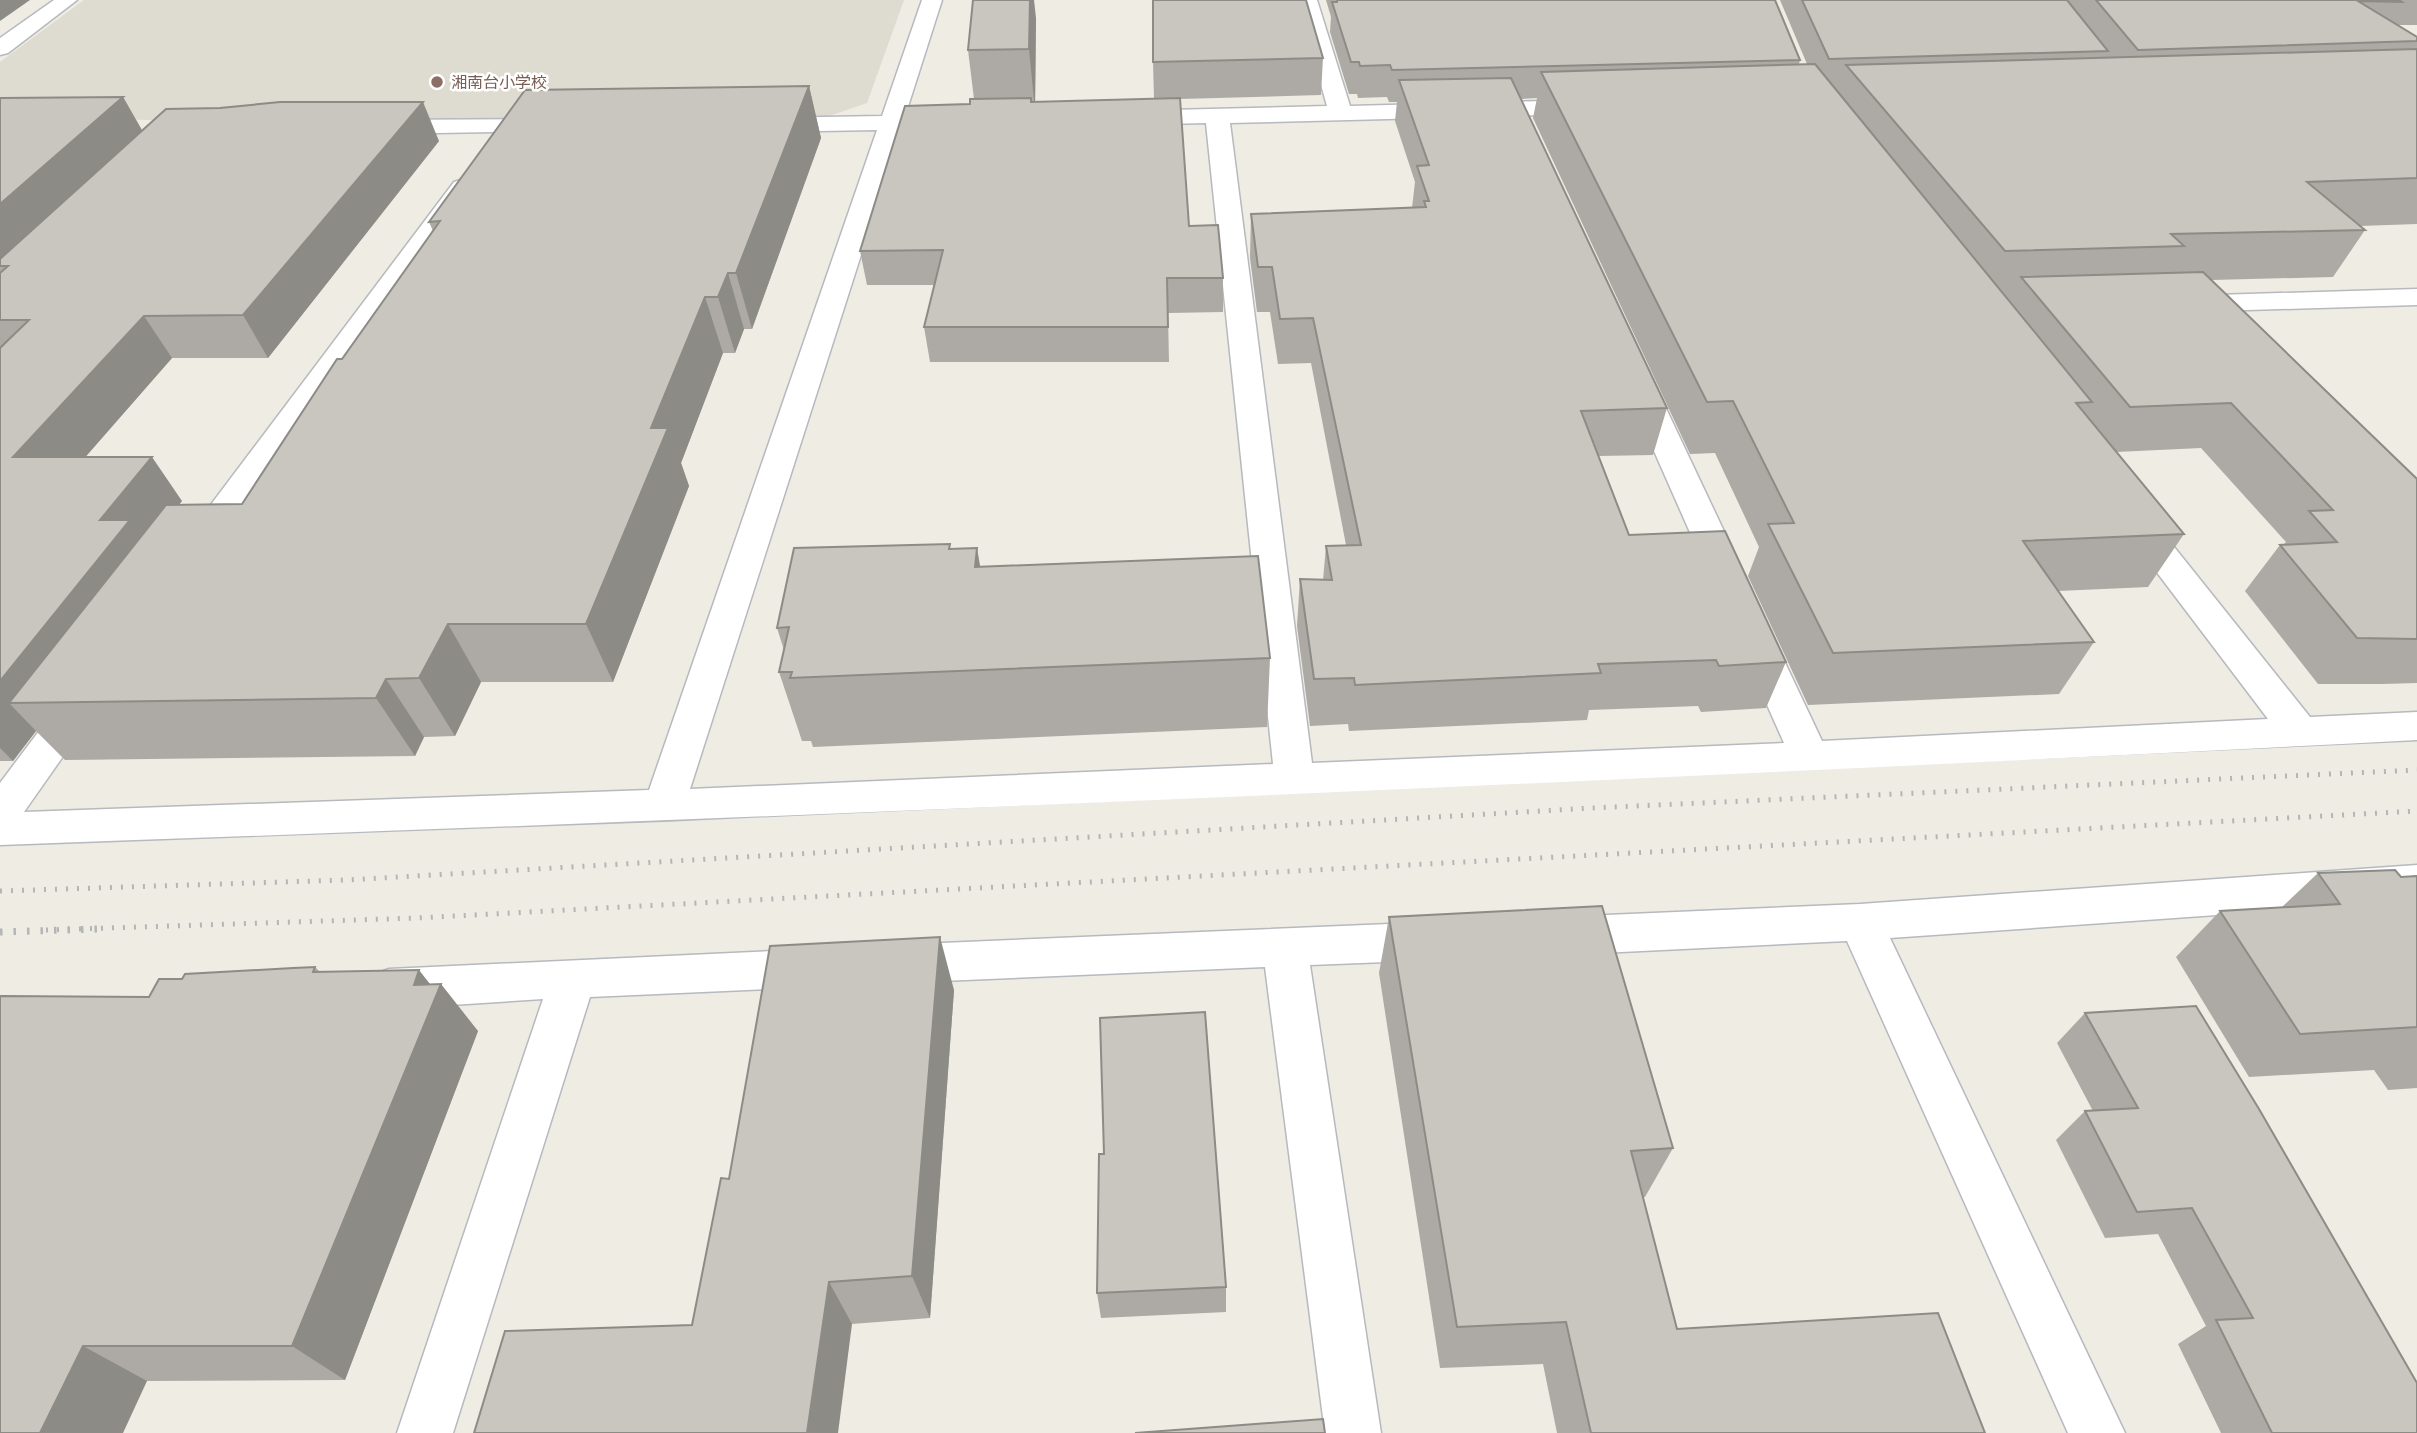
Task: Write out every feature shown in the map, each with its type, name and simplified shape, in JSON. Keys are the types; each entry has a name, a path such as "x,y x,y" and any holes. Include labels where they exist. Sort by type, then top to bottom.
{"street":[{"path":"0,48 67,0"},
{"path":"664,806 932,0"},
{"path":"1307,0 1340,112"},
{"path":"1108,118 1340,112 1520,122 1608,106"},
{"path":"1217,116 1294,778"},
{"path":"740,125 971,122"},
{"path":"357,127 576,126"},
{"path":"180,570 508,127"},
{"path":"2152,305 2417,297"},
{"path":"1624,351 1810,757"},
{"path":"2114,494 2299,732"},
{"path":"0,814 98,681"},
{"path":"0,829 664,806 1810,757 2417,726"},
{"path":"355,991 573,978 1860,922 2403,884 2417,920"},
{"path":"1860,922 2097,1433"},
{"path":"1285,948 1353,1433"},
{"path":"425,1433 573,978"}],"shaded area":[{"name":"湘南台小学校","path":"84,0 904,0 867,103 768,137 0,116 0,62"}],"building":[{"path":"973,0 1030,0 1029,49 968,50"},
{"path":"1153,0 1306,0 1323,58 1153,62"},
{"path":"1775,0 1800,60 1392,70 1390,65 1360,66 1359,62 1351,62 1332,2"},
{"path":"1802,0 2067,0 2108,51 1829,59"},
{"path":"2096,0 2399,0 2402,2 2358,1 2417,37 2417,41 2138,50"},
{"path":"2417,49 2417,178 2307,182 2365,230 2171,234 2184,246 2005,251 1846,65"},
{"path":"1815,64 2092,402 2076,403 2184,534 2023,541 2094,642 1833,653 1768,524 1794,523 1733,401 1707,402 1541,72"},
{"path":"1511,78 1667,408 1581,411 1629,535 1725,531 1786,662 1719,666 1716,660 1598,664 1601,673 1355,685 1354,678 1314,679 1300,579 1332,580 1326,546 1361,545 1313,318 1280,319 1272,267 1258,267 1251,214 1426,207 1424,201 1429,201 1417,166 1429,165 1399,80"},
{"path":"809,86 736,273 728,273 718,297 705,297 651,428 668,428 586,624 448,624 419,678 386,679 376,698 9,703 166,505 242,504 337,359 342,359 440,221 429,222 525,90"},
{"path":"123,97 0,204 0,98"},
{"path":"1031,98 1031,102 1180,98 1189,226 1218,225 1223,278 1167,278 1168,327 924,327 943,250 860,251 905,106 970,104 970,99"},
{"path":"280,102 423,102 243,315 144,316 13,457 152,457 100,520 130,520 0,681 0,348 29,320 0,320 0,273 8,266 0,266 0,259 166,109 220,108"},
{"path":"2203,272 2417,479 2417,639 2357,638 2280,545 2337,542 2309,511 2333,510 2231,403 2130,407 2021,277"},
{"path":"950,544 949,549 977,548 975,567 1258,556 1270,658 790,678 792,672 779,672 789,627 777,628 794,548"},
{"path":"2395,870 2401,877 2417,876 2417,1027 2300,1034 2220,911 2340,904 2318,873"},
{"path":"1602,906 1673,1148 1631,1151 1677,1329 1938,1313 1985,1433 1591,1433 1566,1322 1457,1327 1389,917"},
{"path":"940,937 912,1276 829,1282 807,1433 474,1433 505,1331 692,1325 721,1178 729,1179 770,946"},
{"path":"315,967 313,972 419,970 414,985 441,984 292,1346 83,1346 40,1433 0,1433 0,996 149,997 159,979 182,979 185,974"},
{"path":"2196,1006 2259,1109 2417,1383 2417,1433 2272,1433 2216,1320 2253,1318 2192,1208 2137,1212 2085,1111 2138,1108 2085,1013"},
{"path":"1205,1012 1226,1287 1097,1293 1099,1154 1104,1154 1100,1018"},
{"path":"1323,1419 1325,1433 1135,1433"}],"railway":[{"path":"0,891 346,880 1592,808 2417,770"},
{"path":"46,930 417,918 2417,811"},
{"path":"0,932 98,929"}],"place":[{"name":"湘南台小学校","path":"437,82"}]}
